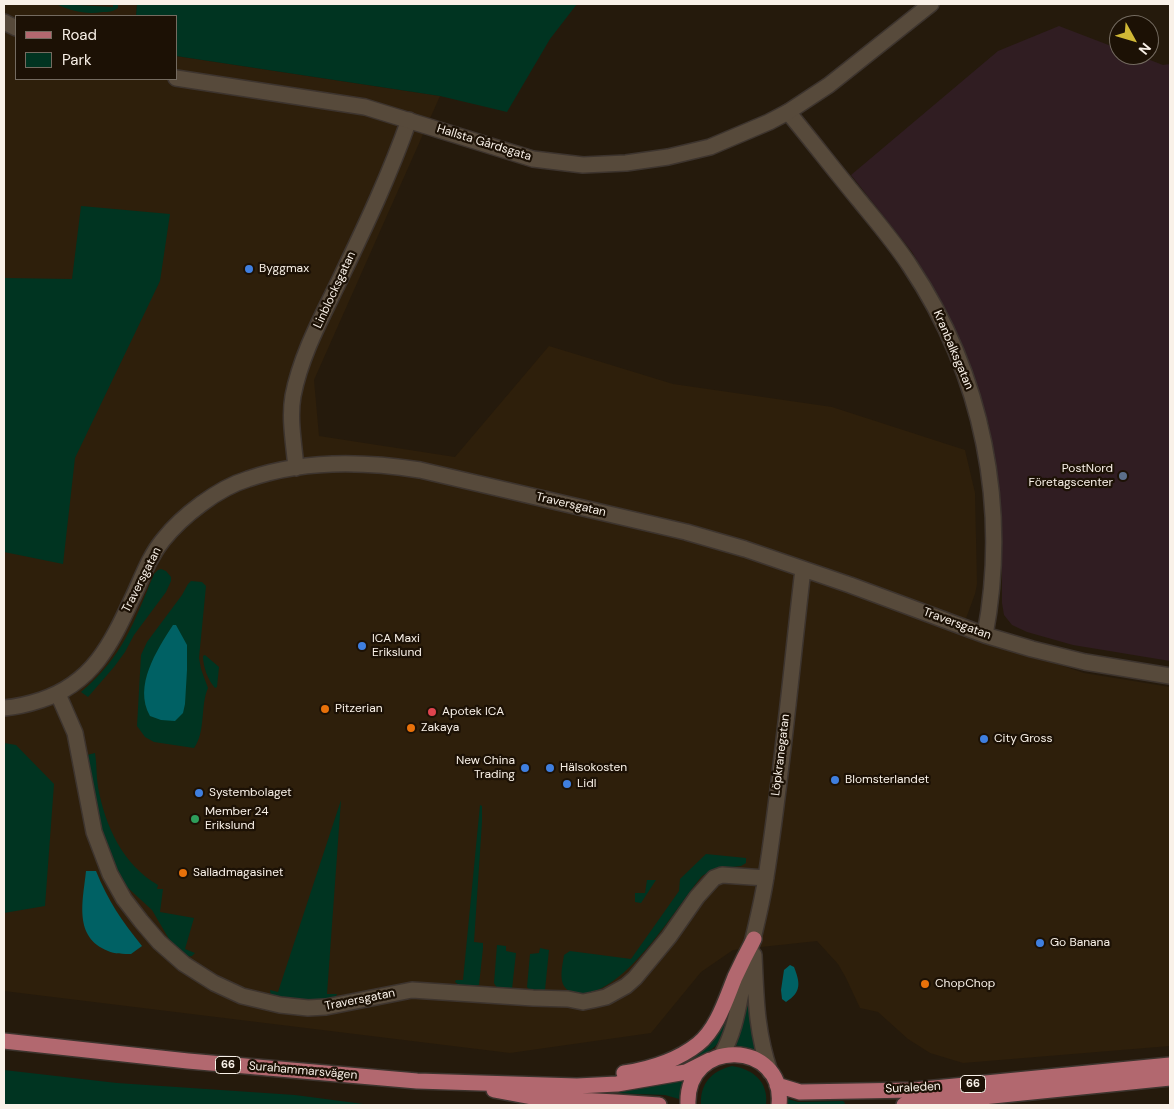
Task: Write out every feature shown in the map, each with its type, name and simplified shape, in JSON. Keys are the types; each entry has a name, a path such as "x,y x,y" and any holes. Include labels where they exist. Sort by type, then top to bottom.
{"main road":[{"path":"453,1083 524,1078 580,1079 640,1070 680,1056 699,1043 710,1030 754,939"},
{"name":"Surahammarsvägen","path":"4,1041 188,1061 417,1082 577,1086 617,1084 686,1072 716,1058"},
{"name":"66","path":"716,1058 740,1054 752,1058 763,1065 773,1078"},
{"path":"688,1105 691,1083 700,1069 716,1058"},
{"name":"Suraleden","path":"773,1078 800,1092 914,1090 1170,1065"},
{"path":"773,1078 779,1105"},
{"name":"Suraleden","path":"904,1105 1170,1078"},
{"name":"Surahammarsvägen","path":"453,1083 537,1098 659,1105"}],"street":[{"name":"Hallsta Gårdsgata","path":"178,78 365,107 533,159 566,164 605,165 647,161 710,147 750,132 788,112 829,84 932,4"},
{"name":"Kranbalksgatan","path":"788,112 910,265 942,320 964,371 981,428 992,496 993,576 985,635"},
{"name":"Linblocksgatan","path":"296,468 292,426 293,398 298,373 377,200 408,120"},
{"name":"Traversgatan","path":"4,708 29,704 58,694 74,684 94,666 110,646 152,557 163,540 178,523 206,500 246,479 296,468 354,464 420,470 686,532 745,549 985,635 1032,649 1085,662 1170,676"},
{"name":"Löpkranegatan","path":"716,1058 728,1044 738,1013 744,974 754,939 766,878 803,569"},
{"name":"Traversgatan","path":"58,694 75,733 94,832 110,874 124,899 159,942 184,964 214,983 242,996 280,1005 308,1008 326,1007 412,990 568,999 583,1002 593,1000 606,997 626,986 635,978 669,937 697,897 714,878 722,875 766,878"},
{"name":"Löpkranegatan","path":"754,939 756,1015 762,1046 773,1078"}],"shaded area":[{"path":"4,4 137,4 136,15 15,15 15,80 178,80 178,56 440,96 314,380 319,436 455,457 549,346 673,384 832,407 965,450 975,493 977,584 961,632 1084,673 1170,687 1170,1046 963,1063 930,1053 908,1039 878,1012 860,1008 838,964 817,941 733,950 701,972 651,1033 510,1053 4,991"},
{"path":"1059,26 1109,45 1109,65 1170,64 1170,661 1073,645 1027,632 1012,625 1004,615 1002,603 1002,538 989,425 969,362 943,304 912,252 851,175 998,51"}],"green space":[{"path":"56,4 113,7 113,4 118,4 118,8 109,12 84,13"},
{"path":"137,4 577,4 550,39 507,112 440,96 178,56 178,15 136,15"},
{"path":"81,206 170,214 160,281 75,458 63,564 4,552 4,278 72,279"},
{"path":"161,569 166,571 171,577 166,592 134,635 114,667 88,697 81,692 107,666 117,652 126,638 154,574"},
{"path":"191,581 202,582 206,586 199,658 208,688 204,703 202,726 194,748 154,742 145,737 137,726 141,655 147,642"},
{"path":"205,655 219,667 217,687 215,688 205,669 203,656"},
{"path":"4,743 16,745 54,784 45,906 4,913"},
{"path":"95,753 101,802 111,830 125,855 135,867 158,885 157,889 163,889 160,912 194,918 185,949 195,953 192,956 186,957 169,939 152,910 127,887 113,861 97,816 86,757"},
{"path":"341,800 327,994 337,994 332,1001 304,1001 271,996 270,990 278,992"},
{"path":"480,805 482,806 482,822 474,942 483,943 483,948 479,985 466,986 455,982 456,980 463,980"},
{"path":"706,854 746,858 746,863 741,866 714,869 702,876 646,949 629,968 611,983 593,992 575,993 565,987 562,978 562,966 564,955 570,951 631,959 679,891 680,879"},
{"path":"647,880 656,880 641,903 635,902 635,893 645,893"},
{"path":"497,945 506,946 506,951 516,953 512,989 497,988 494,983"},
{"path":"540,948 549,950 545,990 535,991 527,987 530,954 539,953"},
{"path":"732,998 728,1023 721,1040 708,1052 685,1063 684,1061"},
{"path":"746,1001 748,1001 756,1050 735,1045 740,1034"},
{"path":"732,1066 747,1070 758,1078 765,1090 766,1105 701,1105 702,1091 708,1080 718,1071"},
{"path":"4,1070 117,1083 295,1095 371,1105 4,1105"},
{"path":"684,1077 679,1099 665,1095 610,1093 610,1091 652,1086"},
{"path":"788,1099 798,1102 843,1101 845,1103 844,1105 787,1105"}],"water":[{"path":"173,625 176,625 187,645 185,704 183,713 175,721 161,720 150,716 145,705 144,693 149,669 154,657"},
{"path":"86,871 96,871 105,892 116,910 142,946 131,954 108,951 97,945 89,937 85,927 82,906"},
{"path":"790,965 794,967 798,977 798,986 795,994 786,1002 782,999 781,990 784,970"}],"place":[{"name":"Byggmax","path":"249,269"},
{"name":"PostNord Företagscenter","path":"1123,476"},
{"name":"ICA Maxi Erikslund","path":"362,646"},
{"name":"Pitzerian","path":"325,709"},
{"name":"Apotek ICA","path":"432,712"},
{"name":"Zakaya","path":"411,728"},
{"name":"City Gross","path":"984,739"},
{"name":"New China Trading","path":"525,768"},
{"name":"Hälsokosten","path":"550,768"},
{"name":"Blomsterlandet","path":"835,780"},
{"name":"Lidl","path":"567,784"},
{"name":"Systembolaget","path":"199,793"},
{"name":"Member 24 Erikslund","path":"195,819"},
{"name":"Salladmagasinet","path":"183,873"},
{"name":"Go Banana","path":"1040,943"},
{"name":"ChopChop","path":"925,984"}]}
